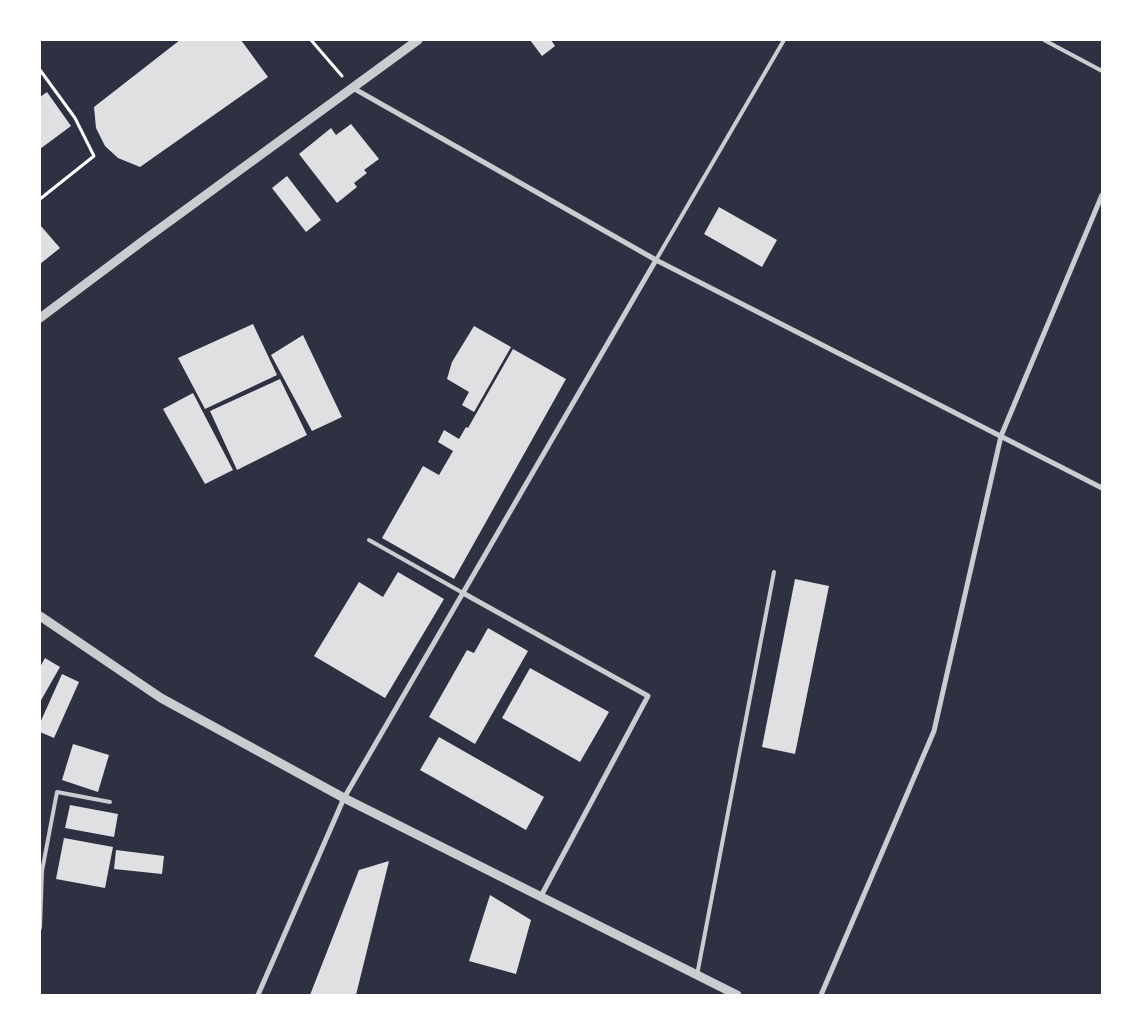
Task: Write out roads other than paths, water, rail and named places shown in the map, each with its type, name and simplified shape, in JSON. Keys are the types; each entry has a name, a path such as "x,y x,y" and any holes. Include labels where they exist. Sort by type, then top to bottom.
{"street":[{"path":"40,318 418,40"},
{"path":"353,88 656,260 1102,488"},
{"path":"821,995 934,731 1002,436 1102,195"},
{"path":"258,995 344,798 656,260"},
{"path":"463,593 648,696 541,896"},
{"path":"40,616 161,698 344,798 737,995"}],"lane":[{"path":"656,260 784,40"},
{"path":"1044,40 1102,71"},
{"path":"369,540 463,593"},
{"path":"697,975 774,572"},
{"path":"40,928 42,871 56,792 110,802"}]}
